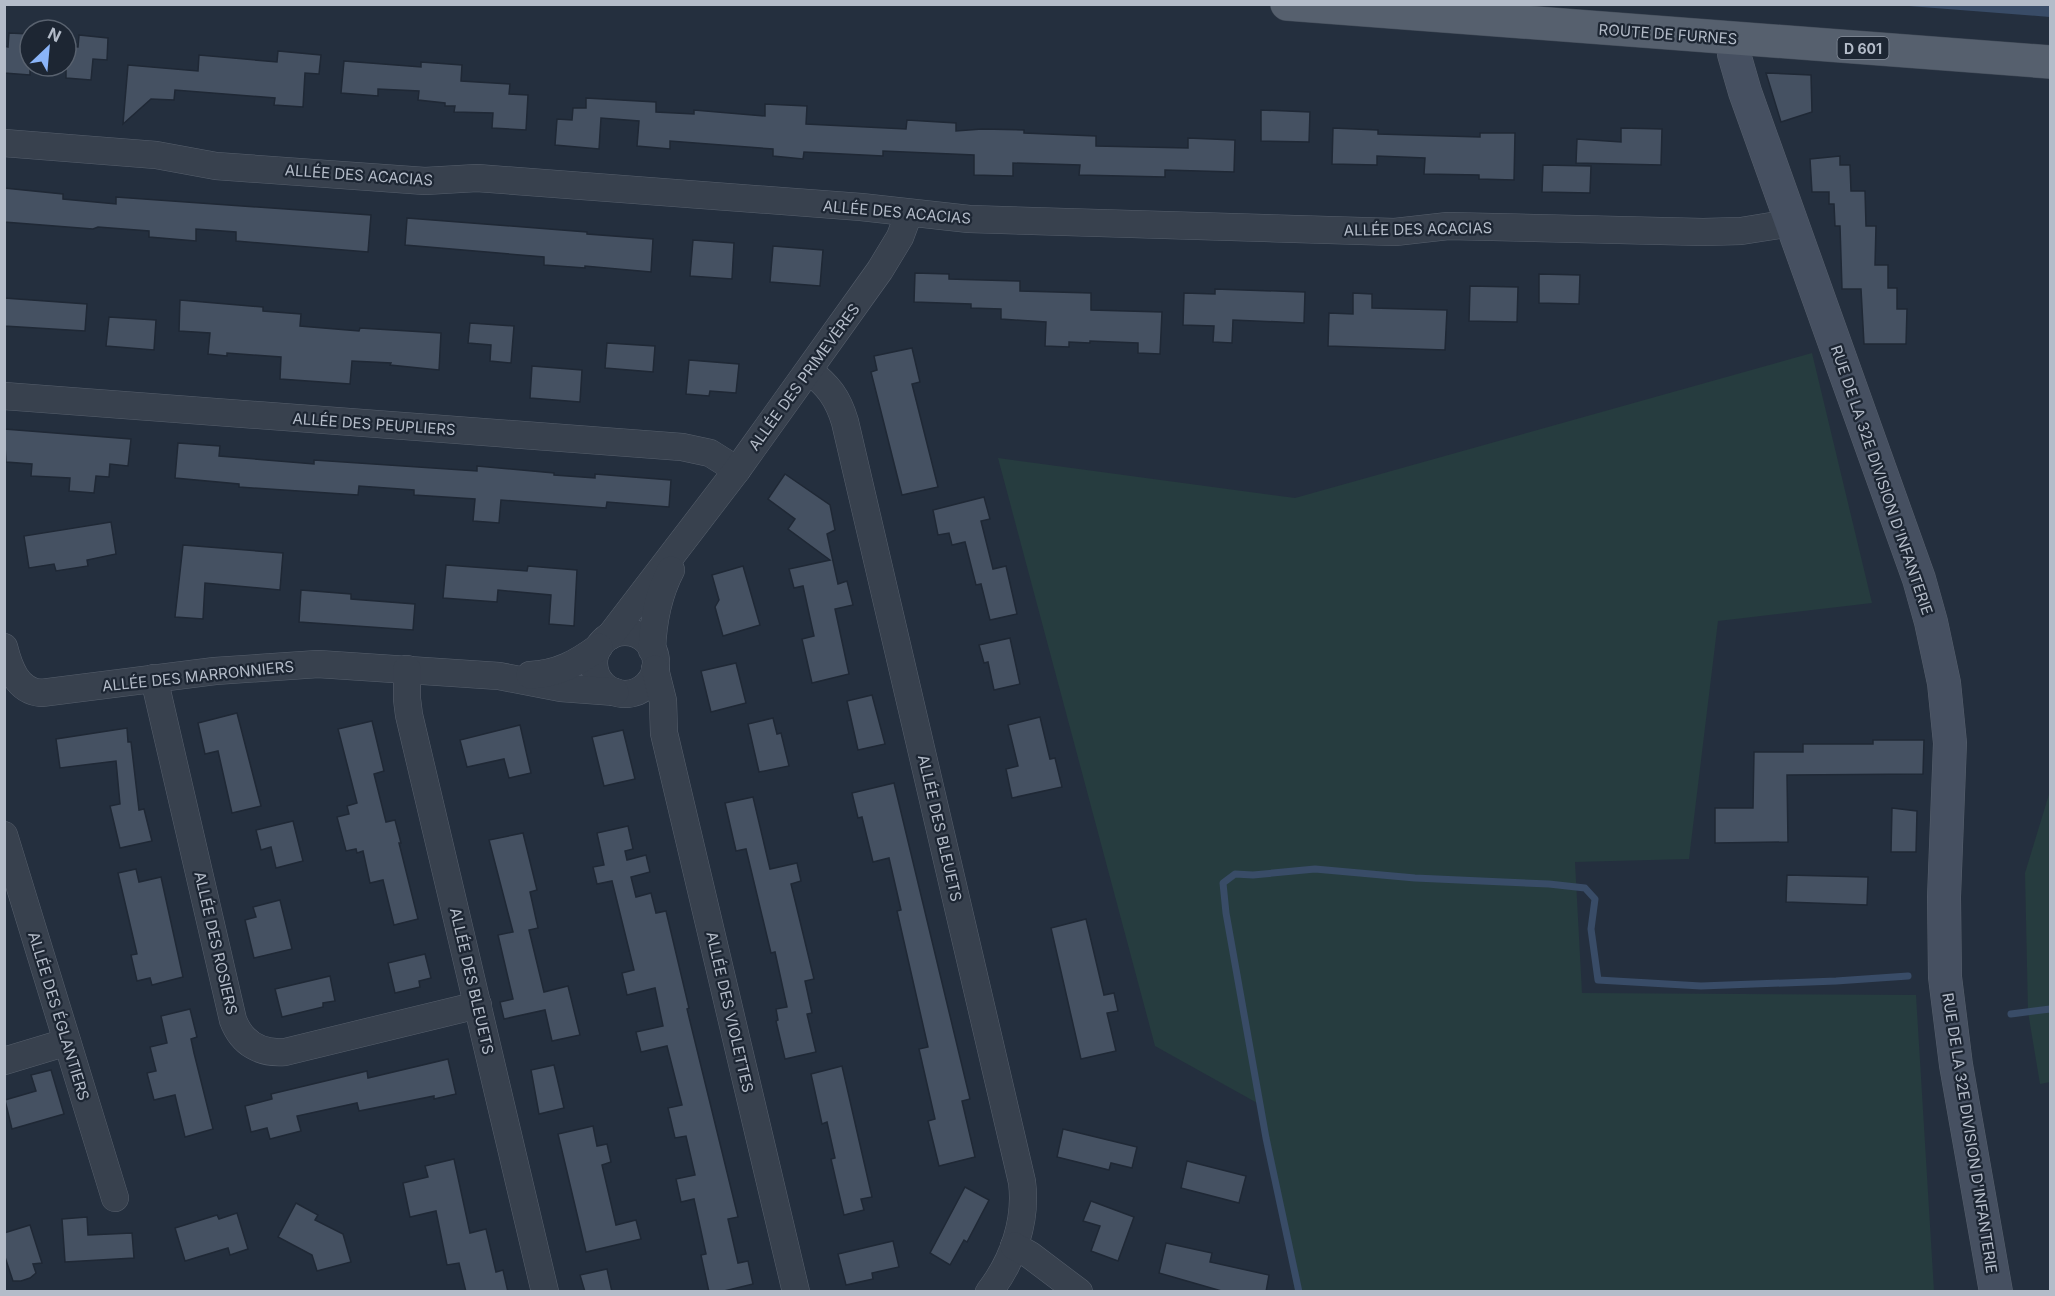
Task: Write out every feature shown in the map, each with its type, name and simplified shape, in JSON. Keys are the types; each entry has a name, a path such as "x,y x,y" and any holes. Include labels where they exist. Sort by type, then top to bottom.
{"main road":[{"name":"ROUTE DE FURNES","path":"1287,4 2050,62"},
{"name":"RUE DE LA 32E DIVISION D'INFANTERIE","path":"1733,39 1738,73 1911,557 1931,622 1944,683 1950,753 1944,897 1945,977 1956,1065 1996,1292"}],"street":[{"name":"ALLÉE DES ACACIAS","path":"4,143 156,155 216,166 425,181 477,178 861,207 969,219 1395,232 1448,226 1711,232 1741,231 1791,223"},
{"name":"ALLÉE DES PRIMEVÈRES","path":"605,641 689,534 809,371 889,257 909,213"},
{"name":"ALLÉE DES BLEUETS","path":"809,371 824,382 835,396 845,422 1024,1191 1023,1209 1014,1246 989,1292"},
{"name":"ALLÉE DES PEUPLIERS","path":"4,396 682,447 710,453 737,470"},
{"name":"ALLÉE DES PRIMEVÈRES","path":"654,659 652,634 659,599 667,577 689,534"},
{"path":"622,633 634,634 645,640 654,659 652,676 645,686 639,690 621,693 602,684 596,673 594,662 605,641 622,633"},
{"name":"ALLÉE DES MARRONNIERS","path":"9,676 27,690 41,693 215,671 303,664 498,676 538,675 558,671 576,663 605,641"},
{"path":"4,646 9,676"},
{"name":"ALLÉE DES VIOLETTES","path":"654,659 663,701 664,734 796,1292"},
{"name":"ALLÉE DES BLEUETS","path":"407,669 409,715 545,1292"},
{"name":"ALLÉE DES MARRONNIERS","path":"498,676 561,688 621,693"},
{"name":"ALLÉE DES ROSIERS","path":"154,678 233,1020 241,1036 261,1050 285,1052 478,1005"},
{"name":"ALLÉE DES VIOLETTES","path":"621,693 650,708 664,734"},
{"name":"ALLÉE DES ÉGLANTIERS","path":"4,835 115,1198"},
{"path":"4,1061 67,1042"},
{"path":"1014,1246 1030,1255 1079,1292"}],"green space":[{"path":"1812,353 1872,603 1718,621 1689,859 1575,862 1582,993 1916,995 1934,1291 1295,1291 1259,1104 1155,1046 998,458 1295,498"},
{"path":"2050,791 2050,1082 2040,1084 2028,1012 2025,873"}],"water":[{"path":"1896,5 2050,5 2050,17"}],"building":[{"path":"9,33 18,33 18,74 4,73 4,46 8,47"},
{"path":"79,35 108,38 107,60 93,59 91,80 66,78 78,78"},
{"path":"278,51 321,55 319,74 305,73 303,107 274,105 275,98 175,90 174,100 151,99 123,124 128,65 198,71 199,55 277,62"},
{"path":"344,61 421,67 421,62 462,65 461,81 510,84 509,94 528,95 526,130 492,128 493,113 454,112 455,106 418,100 419,91 378,89 378,96 341,93"},
{"path":"1766,73 1811,75 1812,112 1781,122"},
{"path":"586,98 656,102 656,112 694,114 694,110 765,116 765,104 807,106 806,124 906,129 907,120 956,123 956,131 1024,130 1024,133 1096,136 1096,146 1188,148 1188,138 1235,140 1234,172 1165,170 1165,177 1079,175 1080,165 1013,163 1013,176 974,175 974,155 883,151 883,156 804,152 803,159 773,156 773,149 670,141 670,149 637,146 639,121 601,118 599,149 555,145 557,119 572,120 573,108 586,108"},
{"path":"1261,110 1310,112 1309,142 1261,141"},
{"path":"1333,128 1378,130 1378,134 1480,137 1480,133 1515,133 1514,180 1479,179 1479,175 1424,174 1425,158 1377,156 1377,165 1332,164"},
{"path":"1621,128 1662,129 1661,165 1576,163 1577,139 1621,142"},
{"path":"1840,156 1840,165 1850,165 1851,191 1865,191 1866,226 1876,226 1875,265 1888,265 1888,288 1897,288 1897,309 1907,309 1906,344 1864,344 1861,289 1842,289 1840,226 1835,226 1834,204 1829,204 1829,192 1812,192 1810,159"},
{"path":"1543,165 1591,166 1590,193 1542,192"},
{"path":"4,188 63,194 63,199 116,204 116,197 371,215 368,252 236,241 236,232 196,229 196,241 149,237 149,231 4,222"},
{"path":"407,218 653,239 651,272 544,265 544,257 405,245"},
{"path":"693,240 734,243 732,279 690,276"},
{"path":"773,246 823,250 820,286 770,282"},
{"path":"915,273 949,274 949,279 1020,281 1020,291 1091,293 1091,310 1162,312 1160,354 1138,353 1138,343 1090,341 1090,343 1069,342 1069,347 1045,346 1046,322 1001,319 1001,309 971,308 971,304 914,302"},
{"path":"1539,274 1580,275 1579,304 1539,303"},
{"path":"1470,286 1518,287 1517,322 1469,321"},
{"path":"1215,289 1305,292 1304,323 1233,320 1232,343 1213,342 1214,326 1183,325 1184,293 1215,294"},
{"path":"1353,293 1372,294 1372,308 1447,310 1445,350 1328,346 1329,313 1353,314"},
{"path":"4,298 87,304 85,331 4,326"},
{"path":"180,300 263,307 263,311 301,314 300,326 359,331 360,328 441,333 439,370 390,365 391,363 352,361 350,384 280,379 281,357 208,354 210,333 179,331"},
{"path":"109,317 156,320 154,350 106,346"},
{"path":"470,323 514,326 511,363 490,361 491,345 468,343"},
{"path":"607,343 655,346 653,372 605,368"},
{"path":"912,348 920,382 912,384 938,487 902,495 871,372 877,370 874,356"},
{"path":"689,360 739,364 736,393 710,391 709,396 686,394"},
{"path":"532,366 582,370 580,402 530,398"},
{"path":"4,429 131,439 128,466 110,464 109,477 96,476 94,493 69,491 70,478 31,476 32,464 6,462"},
{"path":"178,443 220,446 219,456 314,464 314,460 477,471 477,466 595,478 595,474 671,480 669,507 607,502 606,508 501,500 499,523 473,521 475,499 414,495 414,490 359,486 358,495 239,487 239,484 175,478"},
{"path":"785,474 830,505 835,530 827,534 838,584 847,581 853,605 835,609 849,674 812,683 802,639 814,636 803,586 794,588 789,569 830,560 788,529 795,519 768,499"},
{"path":"984,497 990,519 981,521 993,569 1006,566 1017,614 990,620 981,584 976,585 965,542 952,545 949,533 938,535 933,510"},
{"path":"111,522 116,554 87,560 88,566 56,571 54,564 29,568 24,536"},
{"path":"183,545 283,553 280,590 205,583 203,619 175,617"},
{"path":"446,565 527,571 528,566 577,570 574,626 549,624 551,595 498,590 497,602 443,598"},
{"path":"743,566 760,625 723,636 715,607 719,600 712,575"},
{"path":"301,590 351,594 351,599 415,604 413,630 299,622"},
{"path":"1010,638 1020,684 994,690 988,662 984,663 979,645"},
{"path":"736,663 746,703 711,712 701,671"},
{"path":"872,695 885,744 858,750 847,701"},
{"path":"237,713 261,806 232,813 218,751 205,754 198,723"},
{"path":"1040,717 1050,759 1055,758 1062,787 1012,798 1006,769 1018,766 1008,725"},
{"path":"773,718 777,734 781,733 789,766 759,772 748,724"},
{"path":"372,721 384,771 374,774 386,822 395,820 418,919 394,925 383,880 370,883 363,851 357,853 356,849 346,851 337,817 349,814 347,806 357,803 338,729"},
{"path":"520,725 531,773 509,778 504,759 467,767 460,740"},
{"path":"127,728 128,742 131,742 139,810 144,809 152,841 120,848 110,806 120,804 116,761 60,768 56,739"},
{"path":"623,730 635,779 604,786 592,737"},
{"path":"1873,740 1924,740 1923,774 1787,775 1788,842 1715,843 1715,808 1753,808 1754,752 1803,752 1803,744 1873,744"},
{"path":"894,783 970,1099 962,1101 975,1157 939,1166 928,1121 935,1119 919,1049 928,1047 897,911 901,910 889,858 873,862 862,817 858,818 852,793"},
{"path":"753,797 770,869 797,863 801,881 791,884 814,979 805,981 812,1013 807,1014 816,1052 785,1059 776,1021 778,1020 776,1009 787,1007 775,952 771,953 746,849 736,851 725,803"},
{"path":"1892,808 1917,811 1916,852 1891,852"},
{"path":"293,821 303,861 276,868 271,847 261,850 256,830"},
{"path":"628,826 633,849 625,851 627,860 646,855 650,872 631,877 636,897 651,893 656,913 666,911 689,1008 687,1009 738,1217 728,1219 738,1263 748,1261 753,1284 720,1292 709,1292 701,1255 706,1254 694,1199 681,1202 676,1179 695,1175 686,1136 675,1138 668,1108 682,1105 667,1046 641,1052 636,1032 663,1026 655,988 627,995 622,973 634,970 612,881 597,884 593,867 604,865 597,833"},
{"path":"523,833 537,890 530,892 538,928 529,930 544,992 568,986 580,1035 552,1041 545,1010 504,1019 500,1002 513,999 498,935 513,932 489,840"},
{"path":"136,869 139,882 161,877 183,977 152,985 150,978 137,981 131,955 137,954 118,873"},
{"path":"1787,875 1868,877 1867,905 1786,902"},
{"path":"280,900 292,949 254,958 245,920 256,917 253,907"},
{"path":"1086,919 1104,995 1114,993 1118,1011 1107,1013 1116,1051 1081,1059 1051,928"},
{"path":"425,954 431,978 419,981 420,987 395,993 388,963"},
{"path":"330,976 335,1001 323,1003 323,1007 282,1017 275,989"},
{"path":"190,1009 197,1037 191,1039 213,1129 185,1137 175,1095 154,1100 147,1073 156,1071 150,1047 167,1043 161,1016"},
{"path":"448,1059 456,1094 434,1099 434,1096 359,1111 357,1103 297,1116 301,1131 270,1139 267,1128 251,1132 245,1106 272,1099 271,1094 367,1071 368,1078"},
{"path":"554,1065 564,1108 539,1114 531,1070"},
{"path":"842,1066 872,1197 861,1199 864,1210 844,1215 831,1159 835,1158 827,1122 822,1124 811,1074"},
{"path":"51,1070 64,1114 12,1129 5,1100 36,1091 31,1075"},
{"path":"593,1126 597,1146 607,1144 611,1162 602,1165 616,1225 636,1220 641,1239 586,1252 558,1134"},
{"path":"1063,1129 1137,1147 1132,1168 1111,1163 1109,1170 1057,1157"},
{"path":"454,1159 470,1233 486,1229 496,1272 503,1270 508,1292 466,1292 459,1263 447,1265 436,1211 410,1217 403,1183 428,1177 425,1166"},
{"path":"1187,1161 1246,1176 1239,1203 1181,1188"},
{"path":"965,1187 989,1200 967,1242 964,1240 950,1265 930,1253"},
{"path":"1091,1201 1134,1217 1118,1261 1091,1251 1100,1226 1083,1221"},
{"path":"296,1203 318,1215 315,1220 343,1234 351,1262 317,1271 312,1255 278,1237"},
{"path":"237,1213 248,1249 230,1255 228,1248 185,1261 175,1228 217,1215 219,1219"},
{"path":"87,1217 88,1235 132,1233 134,1258 65,1262 62,1219"},
{"path":"30,1225 42,1263 33,1264 36,1273 30,1278 13,1281 4,1254 4,1233"},
{"path":"893,1241 899,1267 872,1273 873,1279 846,1285 838,1254"},
{"path":"1166,1243 1212,1253 1210,1262 1269,1275 1266,1292 1225,1292 1159,1273"},
{"path":"607,1269 612,1292 585,1292 580,1275"}],"waterway":[{"path":"1299,1292 1266,1138 1226,913 1223,883 1235,874 1253,875 1315,869 1415,878 1549,884 1585,888 1595,899 1591,929 1598,980 1701,986 1908,976"},
{"path":"2011,1014 2050,1009"}]}
